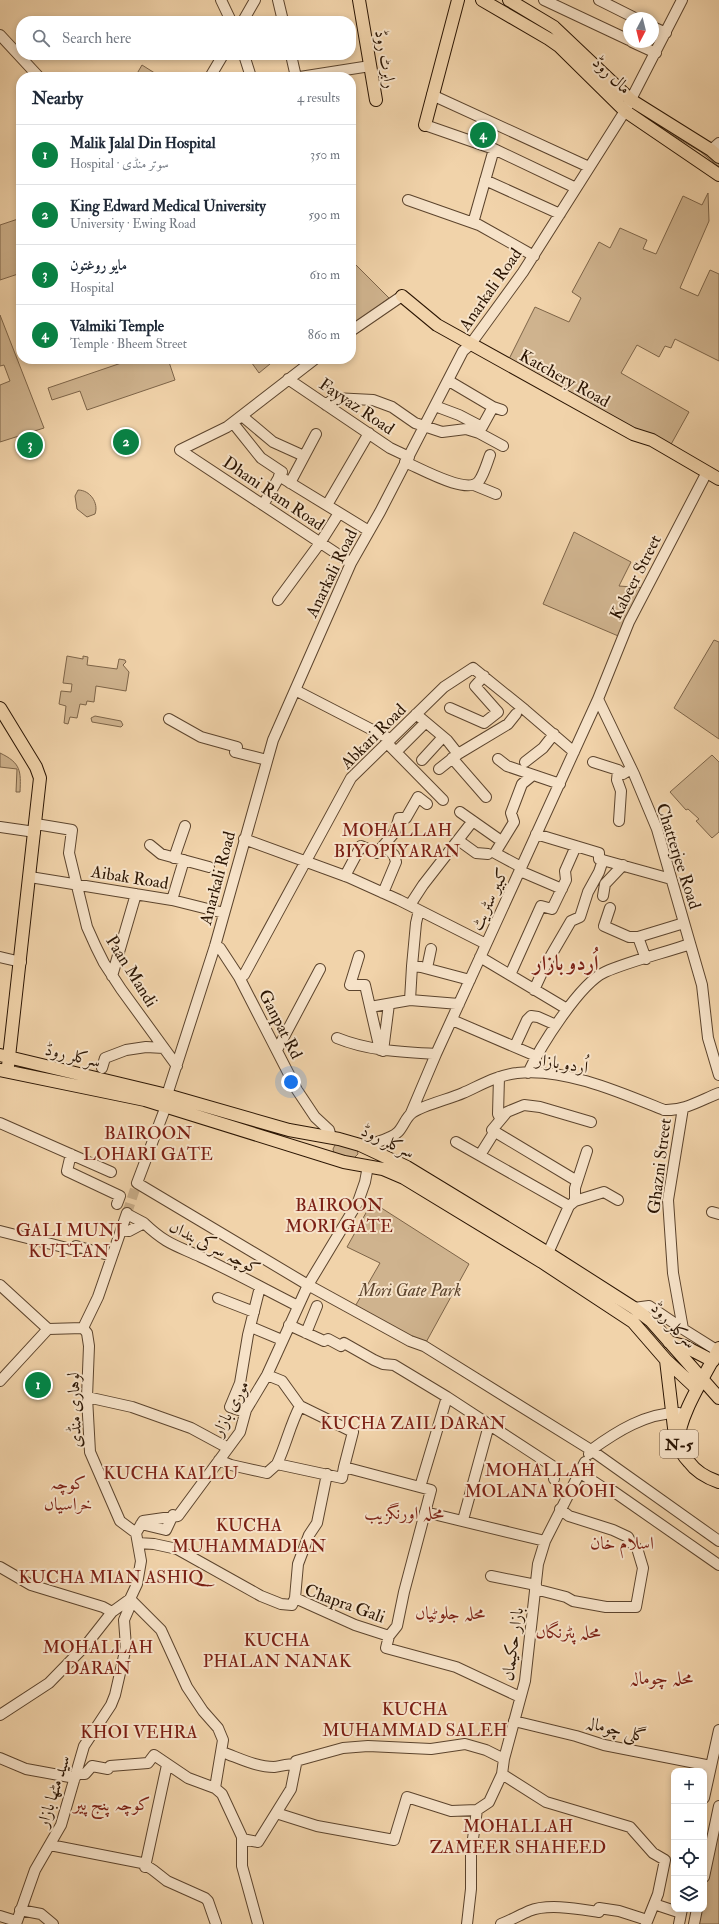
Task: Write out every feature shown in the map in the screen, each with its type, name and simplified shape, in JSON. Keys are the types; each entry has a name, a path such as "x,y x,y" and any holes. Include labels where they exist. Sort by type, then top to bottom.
{"main road":[{"name":"رابرٹ روڈ","path":"359,0 376,100"},
{"path":"425,125 458,0"},
{"name":"مال روڈ","path":"482,0 559,46 625,111 719,175"},
{"name":"مال روڈ","path":"509,0 554,27 631,100 716,150"},
{"name":"Katchery Road","path":"402,296 437,325 470,345 633,434 649,447 705,475"},
{"path":"705,475 719,479"},
{"path":"705,475 719,487"},
{"path":"0,708 36,767 40,778 21,962 4,1071"},
{"name":"سرکلر روڈ","path":"5,1057 167,1101 289,1130 331,1137 366,1148 407,1167 548,1253 634,1308 650,1321 669,1342 700,1384"},
{"name":"سرکلر روڈ","path":"4,1071 167,1101 329,1156 388,1171 404,1178 542,1262 633,1322 666,1360 700,1384"},
{"path":"329,1156 328,1148 331,1137"},
{"path":"364,1165 366,1148"},
{"path":"669,1342 716,1353"},
{"name":"N-5","path":"716,1353 685,1415 680,1431 679,1444 685,1458 696,1470 709,1479 719,1482"},
{"path":"666,1360 674,1428 679,1444"},
{"path":"700,1384 719,1398"}],"street":[{"path":"220,0 228,16"},
{"path":"246,16 255,0"},
{"path":"278,0 282,16"},
{"path":"544,0 623,37"},
{"name":"Anarkali Road","path":"167,1101 215,946 273,740 351,563 407,460 463,351 470,345 534,256 625,111 656,53 681,0"},
{"path":"605,1 624,12"},
{"path":"659,30 666,33"},
{"path":"0,35 16,52"},
{"path":"645,48 656,53"},
{"path":"23,60 34,72"},
{"path":"213,72 220,60"},
{"path":"246,60 249,72"},
{"path":"292,60 295,72"},
{"path":"332,72 370,66"},
{"path":"432,95 589,167"},
{"path":"425,125 494,149 576,188"},
{"path":"473,223 494,149"},
{"path":"485,180 560,214"},
{"path":"408,200 473,223 534,256"},
{"path":"356,328 402,296"},
{"path":"263,505 282,472 261,458 233,423 308,364"},
{"name":"Fayyaz Road","path":"288,379 407,460 461,486 474,485 496,494"},
{"path":"435,406 459,415 482,427 498,409 448,382"},
{"path":"326,405 334,398 373,400 392,407 415,423 442,432 466,429 479,433 503,446"},
{"path":"242,416 273,442 304,456"},
{"name":"Dhani Ram Road","path":"233,423 180,450 351,563"},
{"path":"327,505 369,433"},
{"path":"290,483 316,434"},
{"path":"474,485 479,481 490,455"},
{"name":"Kabeer Street","path":"598,699 629,622 705,475"},
{"path":"279,476 369,531"},
{"path":"278,600 320,543 339,513"},
{"name":"Abkari Road","path":"239,977 244,974 250,964 352,778 444,686 473,668 574,752"},
{"path":"450,708 484,723 498,712 475,686 484,676"},
{"path":"295,690 389,741 396,752 444,800"},
{"name":"کبیر سٹریٹ","path":"411,1113 436,1054 598,699"},
{"name":"Chatterjee Road","path":"598,699 657,828 670,879 702,985 708,1038 719,1075"},
{"path":"416,714 443,737 455,756 486,797"},
{"path":"439,769 455,756 508,724 516,714"},
{"path":"168,719 201,737 237,747 235,752 267,760"},
{"path":"396,752 425,723"},
{"path":"525,762 543,748 554,734"},
{"path":"422,760 443,737"},
{"path":"498,759 507,766 560,784"},
{"path":"594,762 618,770 623,774 631,769"},
{"path":"618,770 617,780 621,791 619,822"},
{"path":"533,775 522,784 511,813 514,822 495,854 521,869 562,889"},
{"path":"345,876 361,846 377,853 394,832 399,818 406,818 418,797 427,804"},
{"path":"460,812 472,822 497,838"},
{"path":"410,905 423,885 472,822"},
{"path":"172,900 185,826"},
{"path":"0,827 36,828"},
{"name":"Paan Mandi","path":"36,828 72,830 69,853 87,927 104,963 112,976 177,1066"},
{"path":"536,834 600,853 598,859 670,879"},
{"path":"244,839 345,876 410,905 486,944"},
{"path":"458,840 476,853 488,854"},
{"path":"150,846 161,854 209,867"},
{"path":"383,893 396,862 394,855 384,846"},
{"path":"510,975 541,906 552,909 566,880 565,871 576,846"},
{"path":"534,990 546,964 571,921 580,917 588,892 599,872 603,860"},
{"path":"603,896 605,884 623,866"},
{"name":"Aibak Road","path":"30,877 172,900 224,913"},
{"path":"112,976 136,894"},
{"path":"610,908 604,926 629,937 638,937 684,923"},
{"path":"410,1000 416,923 419,910"},
{"path":"638,937 646,958"},
{"path":"528,1073 536,1056 556,1025 591,982 604,972 690,944"},
{"name":"Ganpat Rd","path":"215,946 220,948 239,977 305,1103 315,1117 329,1130 331,1137"},
{"path":"427,968 431,949"},
{"path":"359,956 350,985 365,985 381,1051"},
{"path":"0,957 21,962"},
{"path":"480,957 567,1010"},
{"path":"412,966 427,968 470,980"},
{"path":"277,1050 320,969"},
{"path":"370,1007 410,1000 459,1004"},
{"path":"381,1051 389,1004"},
{"path":"515,1046 527,1020 531,1016 538,1016 556,1025"},
{"path":"452,1020 536,1056"},
{"path":"336,1038 352,1044 381,1051 436,1054"},
{"path":"102,1068 105,1058 126,1050 164,1048"},
{"name":"اُردو بازار","path":"366,1148 369,1144 384,1141 393,1136 411,1113 499,1077 517,1073 540,1072 607,1087 664,1110 683,1108 719,1093"},
{"path":"499,1077 498,1114 500,1118"},
{"path":"167,1101 137,1183 308,1285 410,1341 424,1346 591,1450 719,1541"},
{"path":"577,1182 492,1130 500,1118 511,1110 524,1105 540,1107 591,1122"},
{"name":"Ghazni Street","path":"683,1108 668,1200 673,1273 683,1329"},
{"path":"0,1123 111,1172"},
{"path":"480,1155 495,1131"},
{"path":"456,1142 572,1203 604,1192 618,1200"},
{"path":"548,1253 572,1203 587,1151"},
{"path":"71,1154 67,1171 120,1196 117,1204"},
{"name":"موری بازار","path":"137,1538 143,1521 173,1515 178,1516 240,1432 246,1412 267,1375 308,1285 358,1202 363,1190 364,1165"},
{"path":"0,1285 48,1329 82,1328 98,1297 127,1214 144,1223"},
{"name":"کوچہ سرکی بنداں","path":"121,1230 129,1231 144,1223 156,1235 170,1244 201,1257 298,1306"},
{"path":"0,1231 75,1250 76,1246 112,1256"},
{"path":"246,1412 230,1407 240,1383 260,1287"},
{"path":"218,1298 254,1312"},
{"path":"306,1332 317,1306"},
{"path":"634,1308 649,1306 716,1353"},
{"path":"289,1325 324,1341 328,1339 341,1346 344,1343 378,1362 394,1366 447,1397 554,1467 554,1480"},
{"path":"251,1327 282,1340"},
{"name":"لوہاری منڈی","path":"82,1328 87,1333 89,1346 87,1397 90,1452 120,1521 137,1538"},
{"path":"0,1381 48,1329"},
{"path":"267,1375 282,1381 300,1406 353,1432 342,1478 277,1464"},
{"path":"87,1397 132,1407 191,1428 228,1448"},
{"path":"420,1487 447,1397"},
{"path":"219,1460 231,1465 267,1473 277,1464 291,1423 300,1406"},
{"path":"591,1450 616,1432 645,1420 672,1414 685,1415"},
{"path":"463,1520 489,1425"},
{"name":"بازار حکیماں","path":"477,1810 489,1802 502,1774 504,1759 524,1681 538,1564 545,1541 591,1450"},
{"path":"344,1467 431,1490 404,1592 397,1626 389,1636 386,1648 456,1668 520,1697"},
{"path":"579,1472 608,1491 610,1489 632,1503 719,1565"},
{"path":"295,1598 298,1564 309,1535 317,1523 327,1474"},
{"path":"490,1576 535,1587 566,1597 573,1601 606,1607 636,1607 643,1568 637,1548 631,1543 628,1537 613,1530 569,1516 560,1509"},
{"path":"425,1512 545,1541"},
{"path":"0,1715 49,1683 86,1644 112,1612 130,1599 136,1584 141,1561 137,1538"},
{"name":"Chapra Gali","path":"137,1538 176,1549 261,1596 281,1604 292,1606 295,1598 355,1625 389,1636"},
{"path":"0,1568 31,1585 103,1607 112,1612"},
{"path":"130,1599 161,1630 187,1687 203,1712 218,1728 223,1740 215,1788"},
{"name":"سید مٹھا بازار","path":"16,1923 36,1870 61,1825 84,1746 111,1705 126,1647 124,1620 130,1606 130,1599"},
{"name":"گلی چومالہ","path":"514,1721 576,1736 604,1745 711,1766"},
{"path":"707,1784 719,1730"},
{"path":"242,1839 258,1842 291,1789 296,1761 343,1748 368,1746 431,1749 465,1744 486,1750 504,1759"},
{"path":"222,1752 253,1764 274,1767 285,1764 296,1764"},
{"path":"0,1758 26,1768 76,1776 85,1774 92,1766 108,1769 110,1766 148,1763 154,1756 188,1778 215,1788 222,1794 234,1818 242,1839 242,1866 258,1924"},
{"path":"145,1867 167,1765"},
{"path":"501,1924 530,1911 550,1908 572,1908 599,1912 599,1908 619,1911 646,1922 658,1894 665,1860 653,1854 630,1827 546,1802 502,1774"},
{"path":"276,1813 318,1826 394,1840 407,1797 451,1811 477,1810 471,1853 471,1888 467,1924"},
{"path":"707,1862 719,1806"},
{"path":"50,1845 142,1863 145,1867 153,1870 167,1881 205,1898 216,1924"},
{"path":"654,1904 671,1908"},
{"path":"20,1910 41,1914 53,1924"},
{"path":"679,1924 681,1912"},
{"path":"694,1924 696,1912"},
{"path":"0,1916 16,1923"}],"green space":[{"path":"142,65 153,72 138,72"},
{"path":"638,111 707,153 719,163 719,167 701,152 639,115 636,112"},
{"path":"708,193 709,221 680,288 698,296 710,270 719,274 719,361 675,339 671,348 665,346 659,357 637,345 621,373 689,412 669,448 509,359 535,307 569,322 581,298 572,292 599,242 610,248 620,228 647,240 643,249 656,254 683,196 702,205"},
{"path":"16,220 16,275 0,280 0,225"},
{"path":"356,265 389,298 356,323"},
{"path":"0,315 16,356 16,364 19,364 44,428 0,442 0,385 10,381 4,365 0,366"},
{"path":"118,364 170,364 175,380 87,410 80,391 52,400 48,388"},
{"path":"253,364 270,364 259,373"},
{"path":"78,490 86,492 95,502 95,514 87,517 77,509 75,496"},
{"path":"574,532 631,562 619,586 647,588 623,638 543,604"},
{"path":"714,640 719,642 719,739 674,708"},
{"path":"67,656 83,659 83,656 88,657 87,665 117,669 119,659 125,660 126,662 123,665 129,672 126,691 96,686 94,702 87,701 86,705 80,704 77,718 70,717 68,724 64,723 66,706 59,704 61,691 71,692 72,684 63,683"},
{"path":"95,716 121,721 123,725 121,727 92,722 91,718"},
{"path":"0,753 16,764 20,773 20,792 16,792 17,769 0,767"},
{"path":"712,755 719,762 719,832 712,838 696,821 699,819 688,809 686,810 670,792"},
{"path":"336,1143 357,1149 358,1154 353,1159 334,1153 333,1149"},
{"name":"Mori Gate Park","path":"372,1202 469,1264 424,1346 353,1310 380,1263 347,1247"},
{"path":"719,1806 719,1924 694,1924 696,1912 707,1912 707,1863"}],"tunnel":[{"path":"127,1213 137,1183"}],"place":[{"name":"Valmiki Temple","path":"483,135"},
{"name":"King Edward Medical University","path":"126,442"},
{"name":"مایو روغتون","path":"30,445"},
{"name":"Malik Jalal Din Hospital","path":"38,1385"}],"district":[{"name":"MOHALLAH BIYOPIYARAN","path":"397,840"},
{"name":"اُردو بازار","path":"566,963"},
{"name":"BAIROON LOHARI GATE","path":"148,1143"},
{"name":"BAIROON MORI GATE","path":"339,1215"},
{"name":"GALI MUNJ KUTTAN","path":"69,1240"},
{"name":"KUCHA ZAIL DARAN","path":"413,1423"},
{"name":"KUCHA KALLU","path":"171,1473"},
{"name":"MOHALLAH MOLANA ROOHI","path":"540,1480"},
{"name":"کوچہ خراسیاں","path":"68,1493"},
{"name":"محلہ اورنگزیب","path":"404,1513"},
{"name":"KUCHA MUHAMMADIAN","path":"249,1535"},
{"name":"اسلام خان","path":"622,1543"},
{"name":"KUCHA MIAN ASHIQ","path":"111,1577"},
{"name":"محلہ جلوٹیاں","path":"450,1613"},
{"name":"محلہ پٹرنگاں","path":"568,1632"},
{"name":"KUCHA PHALAN NANAK","path":"277,1650"},
{"name":"MOHALLAH DARAN","path":"98,1657"},
{"name":"محلہ چومالہ","path":"661,1678"},
{"name":"KUCHA MUHAMMAD SALEH","path":"415,1719"},
{"name":"KHOI VEHRA","path":"139,1732"},
{"name":"کوچہ پنج پیر","path":"112,1804"},
{"name":"MOHALLAH ZAMEER SHAHEED","path":"518,1836"}]}
